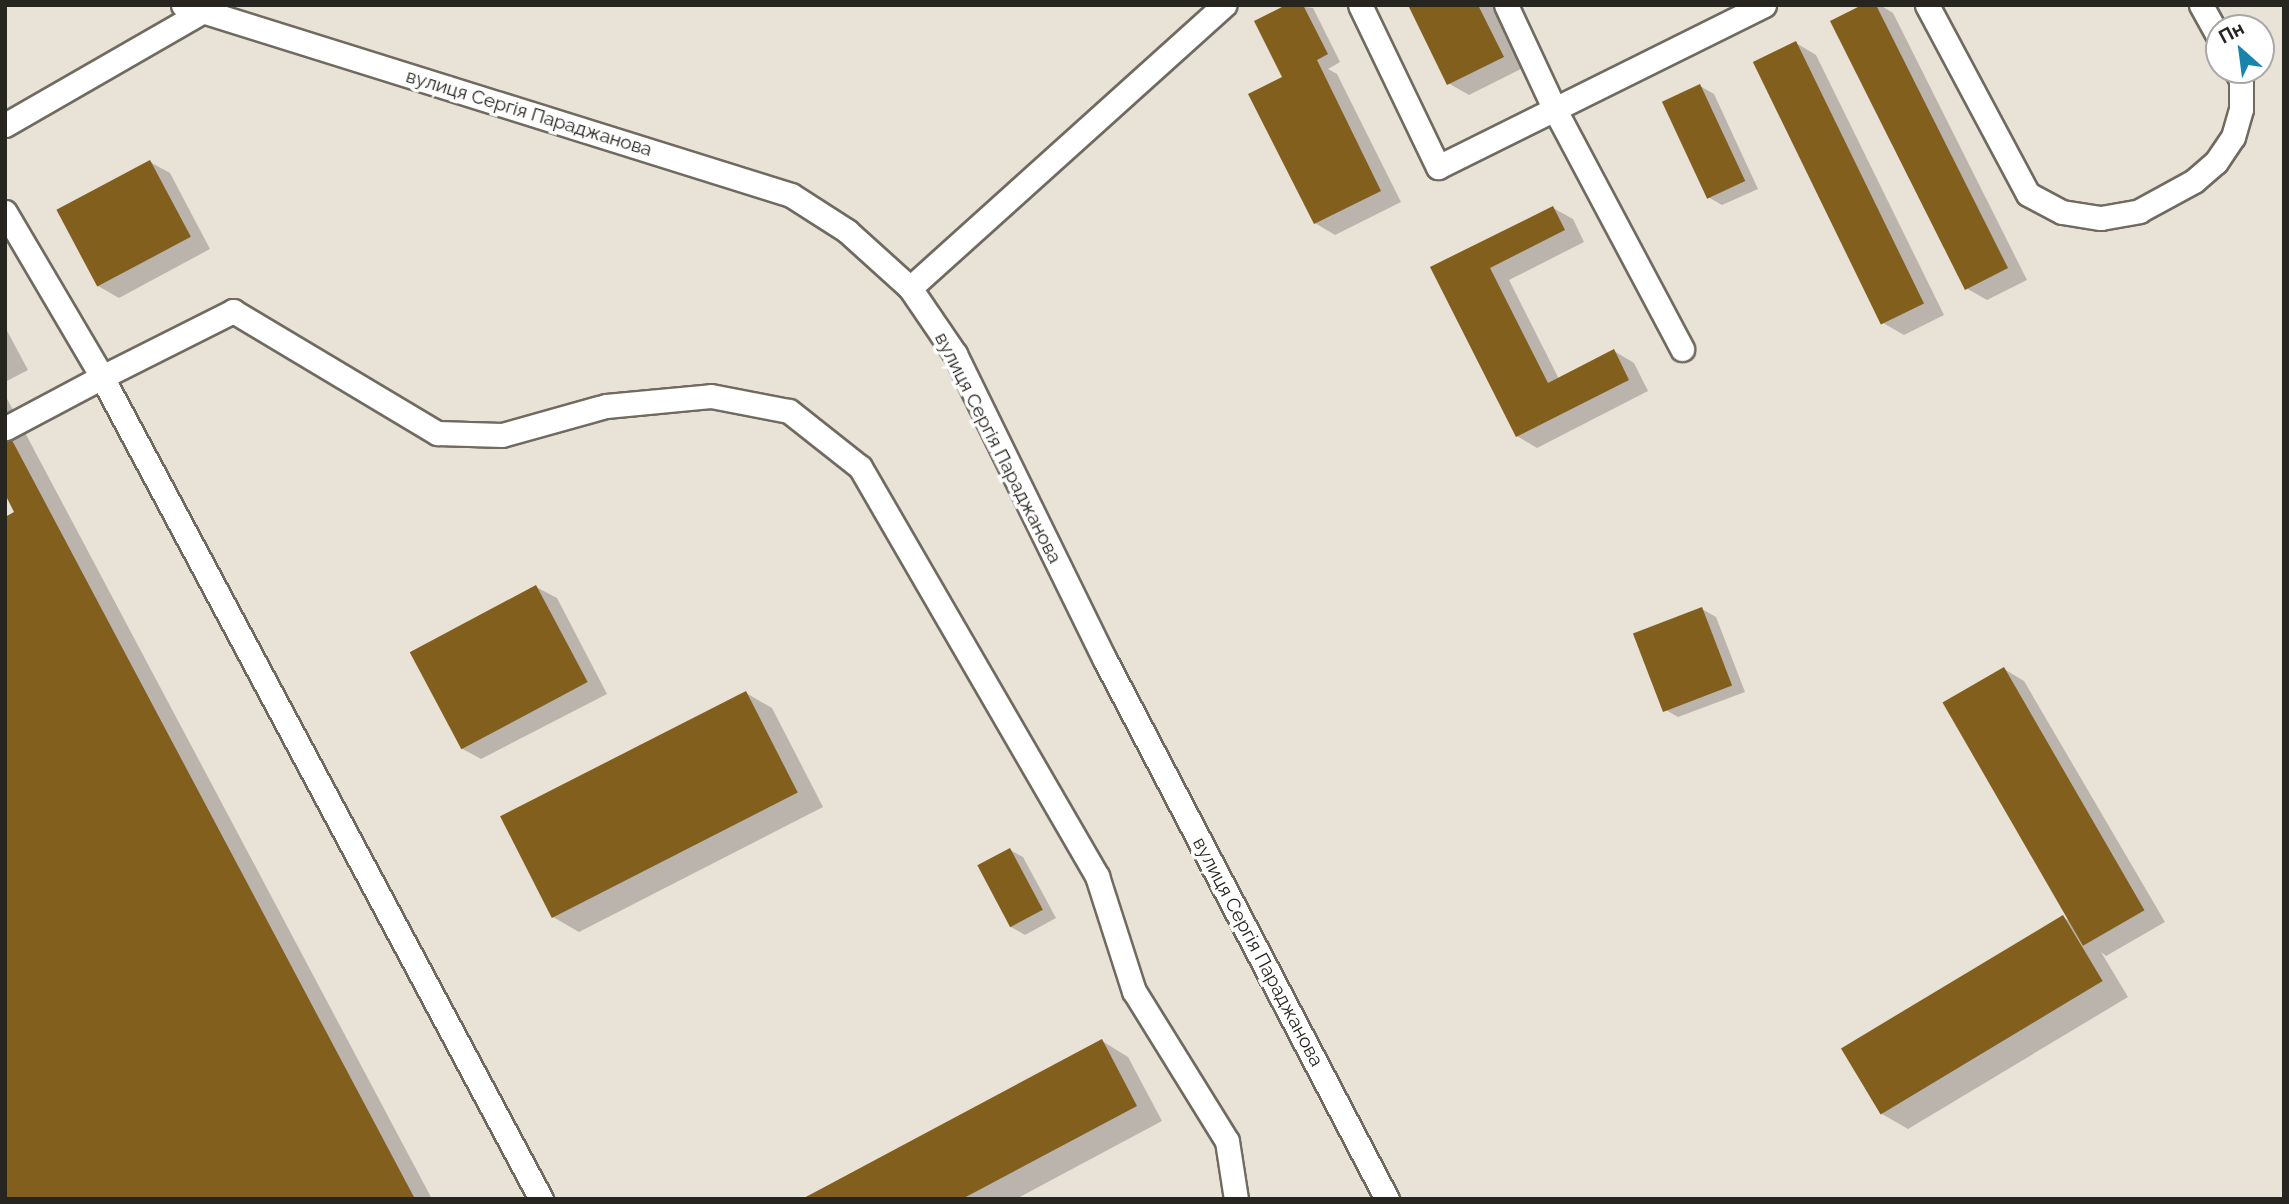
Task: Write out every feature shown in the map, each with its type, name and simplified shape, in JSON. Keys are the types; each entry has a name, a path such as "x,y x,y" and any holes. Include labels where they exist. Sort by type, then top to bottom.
{"lane":[{"path":"911,288 1224,5"},
{"path":"1360,5 1438,167 1554,107 1764,5"},
{"path":"1506,5 1554,107 1682,349"},
{"path":"1927,5 2028,194 2062,212 2101,218 2139,211 2194,181 2216,162 2232,137 2241,109 2241,84"},
{"path":"5,125 193,8"},
{"name":"вулиця Сергія Параджанова","path":"193,8 791,195 848,231 911,288 955,354 1104,658 1387,1199"},
{"path":"5,212 102,377 541,1199"},
{"path":"6,428 233,311 437,433 502,435 606,406 711,396 789,411 860,467 1097,876 1134,991 1227,1141 1236,1199"}],"building":[{"path":"1286,5 1303,5 1328,54 1317,60 1381,191 1314,224 1248,94 1282,77 1254,21"},
{"path":"1408,5 1478,5 1504,57 1447,85"},
{"path":"1862,5 1876,5 2008,268 1965,290 1830,21"},
{"path":"1796,41 1924,303 1881,324 1753,62"},
{"path":"1700,84 1745,181 1707,199 1662,102"},
{"path":"150,160 191,237 97,287 56,210"},
{"path":"1553,206 1565,230 1490,268 1548,383 1614,349 1629,380 1516,437 1430,267"},
{"path":"5,427 415,1199 5,1199 5,517 14,512 5,494"},
{"path":"536,585 588,682 461,749 410,652"},
{"path":"1702,607 1732,685 1663,712 1633,634"},
{"path":"2004,667 2144,910 2083,946 1943,702"},
{"path":"746,691 798,793 552,918 500,816"},
{"path":"1010,848 1043,910 1010,927 977,865"},
{"path":"2063,915 2103,981 1881,1114 1841,1048"},
{"path":"1102,1039 1137,1106 962,1199 802,1199"}]}
